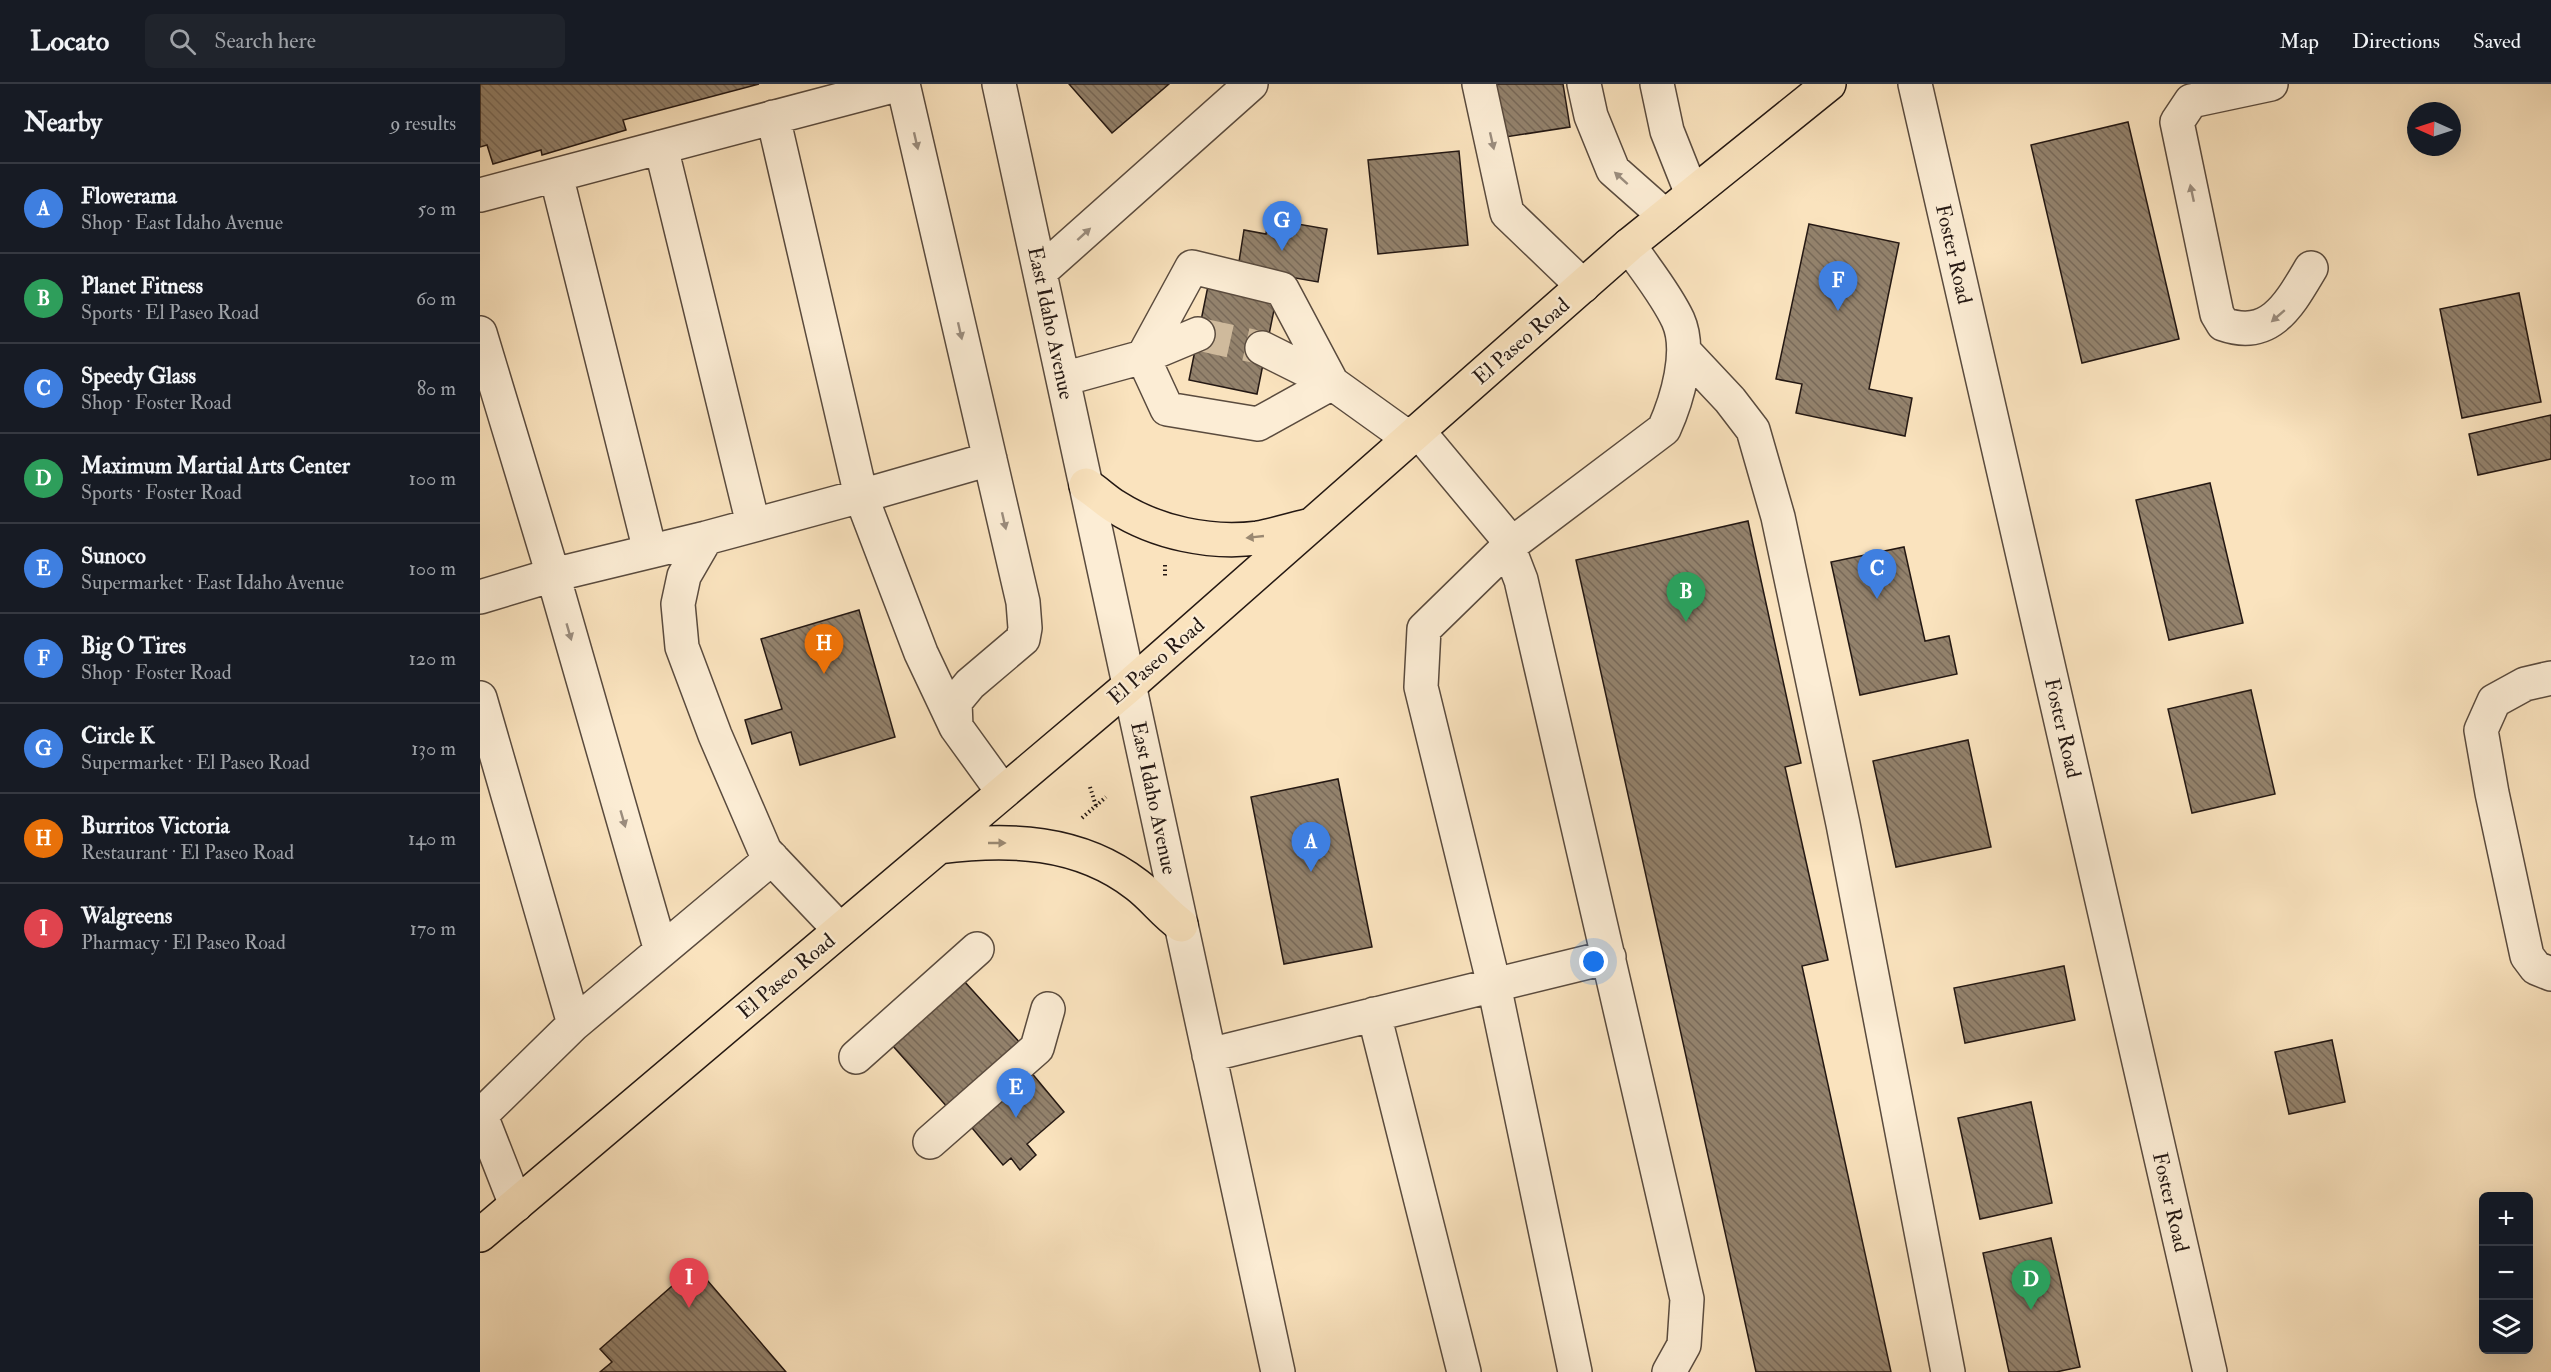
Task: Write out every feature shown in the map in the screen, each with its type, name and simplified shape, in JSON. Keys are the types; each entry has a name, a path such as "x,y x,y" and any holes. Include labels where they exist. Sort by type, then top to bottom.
{"main road":[{"name":"El Paseo Road","path":"480,1235 1130,686 1629,245 1829,84"},
{"path":"1086,485 1125,512 1155,527 1177,533 1209,538 1258,538 1312,524"},
{"path":"939,847 970,843 1031,843 1082,853 1102,862 1139,886 1164,913 1181,925"}],"street":[{"path":"480,195 902,84 1023,602 1025,628 1023,639 970,684 955,702 956,727"},
{"path":"1040,272 1251,84"},
{"path":"1479,84 1508,213 1583,286"},
{"path":"1584,84 1591,116 1613,170 1665,216"},
{"path":"1657,84 1666,131 1692,194"},
{"name":"Foster Road","path":"1915,84 2210,1372"},
{"path":"2271,84 2191,101 2177,122 2217,314 2223,324 2239,330 2269,323 2288,307 2311,268"},
{"name":"East Idaho Avenue","path":"1002,86 1040,272 1278,1372"},
{"path":"773,117 861,496 921,653 956,727 1003,792"},
{"path":"661,147 753,524"},
{"path":"555,175 650,551"},
{"path":"1575,1372 1494,985 1421,687 1424,629 1509,546 1664,429 1677,402 1684,351 1679,321 1629,245"},
{"path":"1143,357 1192,267 1282,289 1332,383"},
{"path":"480,333 553,575 661,951"},
{"path":"1063,379 1143,357 1198,334"},
{"path":"1262,348 1332,383 1414,435 1503,533 1509,546 1521,580 1687,1299 1684,1345 1669,1372"},
{"path":"1684,351 1730,400 1753,430 1778,517 1843,824 1948,1372"},
{"path":"1143,357 1167,409 1258,424 1332,383"},
{"path":"480,597 553,575 706,538 990,459"},
{"path":"706,538 684,576 678,604 682,647 715,735 765,851 840,930"},
{"path":"2551,678 2525,684 2494,701 2481,730 2527,956 2536,968 2551,974"},
{"path":"480,699 574,1024"},
{"path":"516,1205 480,1115 574,1024 772,858"},
{"path":"856,1057 977,949"},
{"path":"1209,1055 1609,957"},
{"path":"930,1142 1037,1048 1048,1009"},
{"path":"1374,1014 1464,1372"}],"path":[{"path":"1090,787 1096,806"},
{"path":"1074,825 1106,797"}],"building":[{"path":"480,84 759,84 623,120 626,130 542,155 541,150 493,164 487,145 480,147"},
{"path":"1069,84 1169,84 1112,133"},
{"path":"1491,84 1563,84 1570,127 1499,138"},
{"path":"2128,122 2179,339 2082,363 2031,145"},
{"path":"1459,151 1468,245 1378,254 1368,160"},
{"path":"1268,219 1327,229 1318,282 1238,268 1244,230 1266,234"},
{"path":"1809,224 1899,243 1869,389 1912,398 1905,436 1796,413 1802,384 1776,379"},
{"path":"1208,286 1276,300 1257,394 1189,380"},
{"path":"2519,293 2541,402 2462,418 2440,309"},
{"path":"2551,415 2551,459 2478,475 2469,434"},
{"path":"2210,483 2243,623 2169,640 2136,500"},
{"path":"1748,521 1801,763 1785,767 1828,960 1802,966 1891,1372 1756,1372 1576,560"},
{"path":"1904,547 1925,641 1949,636 1957,674 1860,695 1831,562"},
{"path":"859,610 895,737 800,765 791,732 752,744 745,720 782,709 761,639"},
{"path":"2251,690 2275,794 2192,813 2168,709"},
{"path":"1968,740 1991,847 1896,867 1873,761"},
{"path":"1338,779 1372,947 1284,964 1251,797"},
{"path":"2064,966 2075,1020 1965,1043 1954,988"},
{"path":"964,981 1021,1044 949,1109 892,1045"},
{"path":"2332,1040 2345,1102 2289,1114 2275,1052"},
{"path":"1030,1071 1064,1112 1027,1144 1036,1155 1020,1170 1011,1158 1003,1165 968,1123"},
{"path":"2031,1102 2052,1203 1980,1219 1958,1118"},
{"path":"2051,1238 2080,1367 2056,1372 2009,1372 1983,1253"},
{"path":"695,1266 786,1372 600,1372 612,1362 600,1349"}],"tunnel":[{"path":"1198,334 1262,348"}],"place":[{"name":"Circle K","path":"1282,251"},
{"name":"Big O Tires","path":"1838,311"},
{"name":"Speedy Glass","path":"1877,599"},
{"name":"Planet Fitness","path":"1686,622"},
{"name":"Burritos Victoria","path":"824,674"},
{"name":"Flowerama","path":"1311,872"},
{"name":"Sunoco","path":"1016,1118"},
{"name":"Walgreens","path":"689,1308"},
{"name":"Maximum Martial Arts Center","path":"2031,1310"}]}
